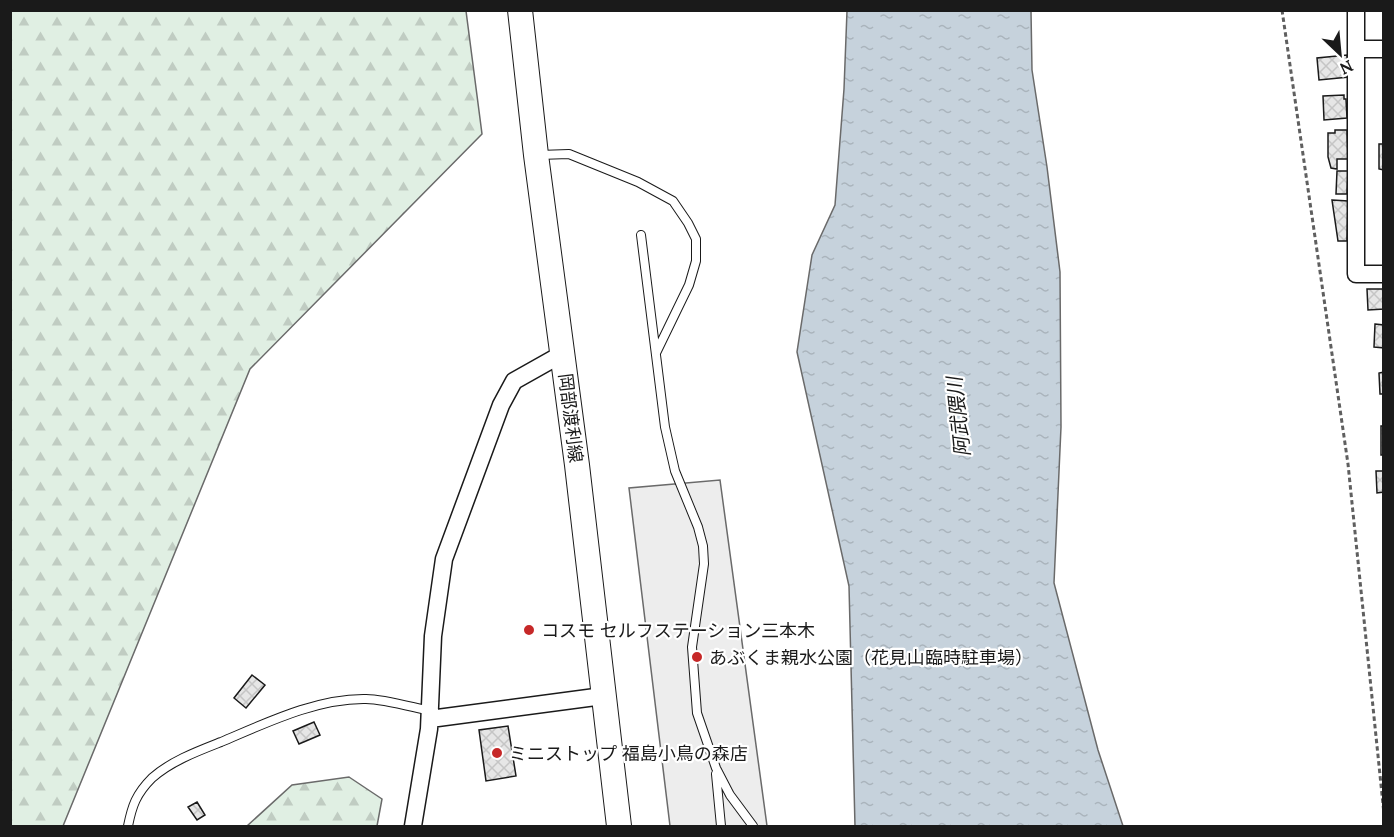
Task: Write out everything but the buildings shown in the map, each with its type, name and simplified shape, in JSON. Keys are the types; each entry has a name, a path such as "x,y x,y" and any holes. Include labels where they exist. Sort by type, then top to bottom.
{"main road":[{"name":"岡部渡利線","path":"520,10 619,826"}],"street":[{"path":"1356,10 1356,274 1383,274"},
{"path":"1356,49 1383,49"},
{"path":"413,826 430,715 433,636 444,559 501,405 514,381 562,354"},
{"path":"430,715 603,696"}],"lane":[{"path":"536,155 569,154 638,182 674,201 688,222 696,239 696,261 689,285 656,354"},
{"path":"640,236 665,427 675,471 698,527 703,546 704,564 692,647 697,713 716,768 730,795 753,826"},
{"path":"128,826 133,803 153,778 186,757 262,724 343,700 368,698 430,715"},
{"path":"716,768 721,826"}],"path":[{"path":"1282,10 1348,464 1383,814"}],"green space":[{"path":"10,11 466,11 482,134 250,369 63,826 11,826"},
{"path":"349,777 382,799 377,826 247,826 292,785"}],"shaded area":[{"name":"あぶくま親水公園（花見山臨時駐車場）","path":"720,480 767,826 670,826 629,488"}],"water":[{"name":"阿武隈川","path":"847,11 1031,11 1032,70 1060,272 1061,427 1054,583 1098,750 1123,826 855,826 849,586 797,352 812,255 835,205 844,89"}],"place":[{"name":"コスモ セルフステーション三本木","path":"529,630"},
{"name":"あぶくま親水公園（花見山臨時駐車場）","path":"697,657"},
{"name":"ミニストップ 福島小鳥の森店","path":"497,753"}]}
